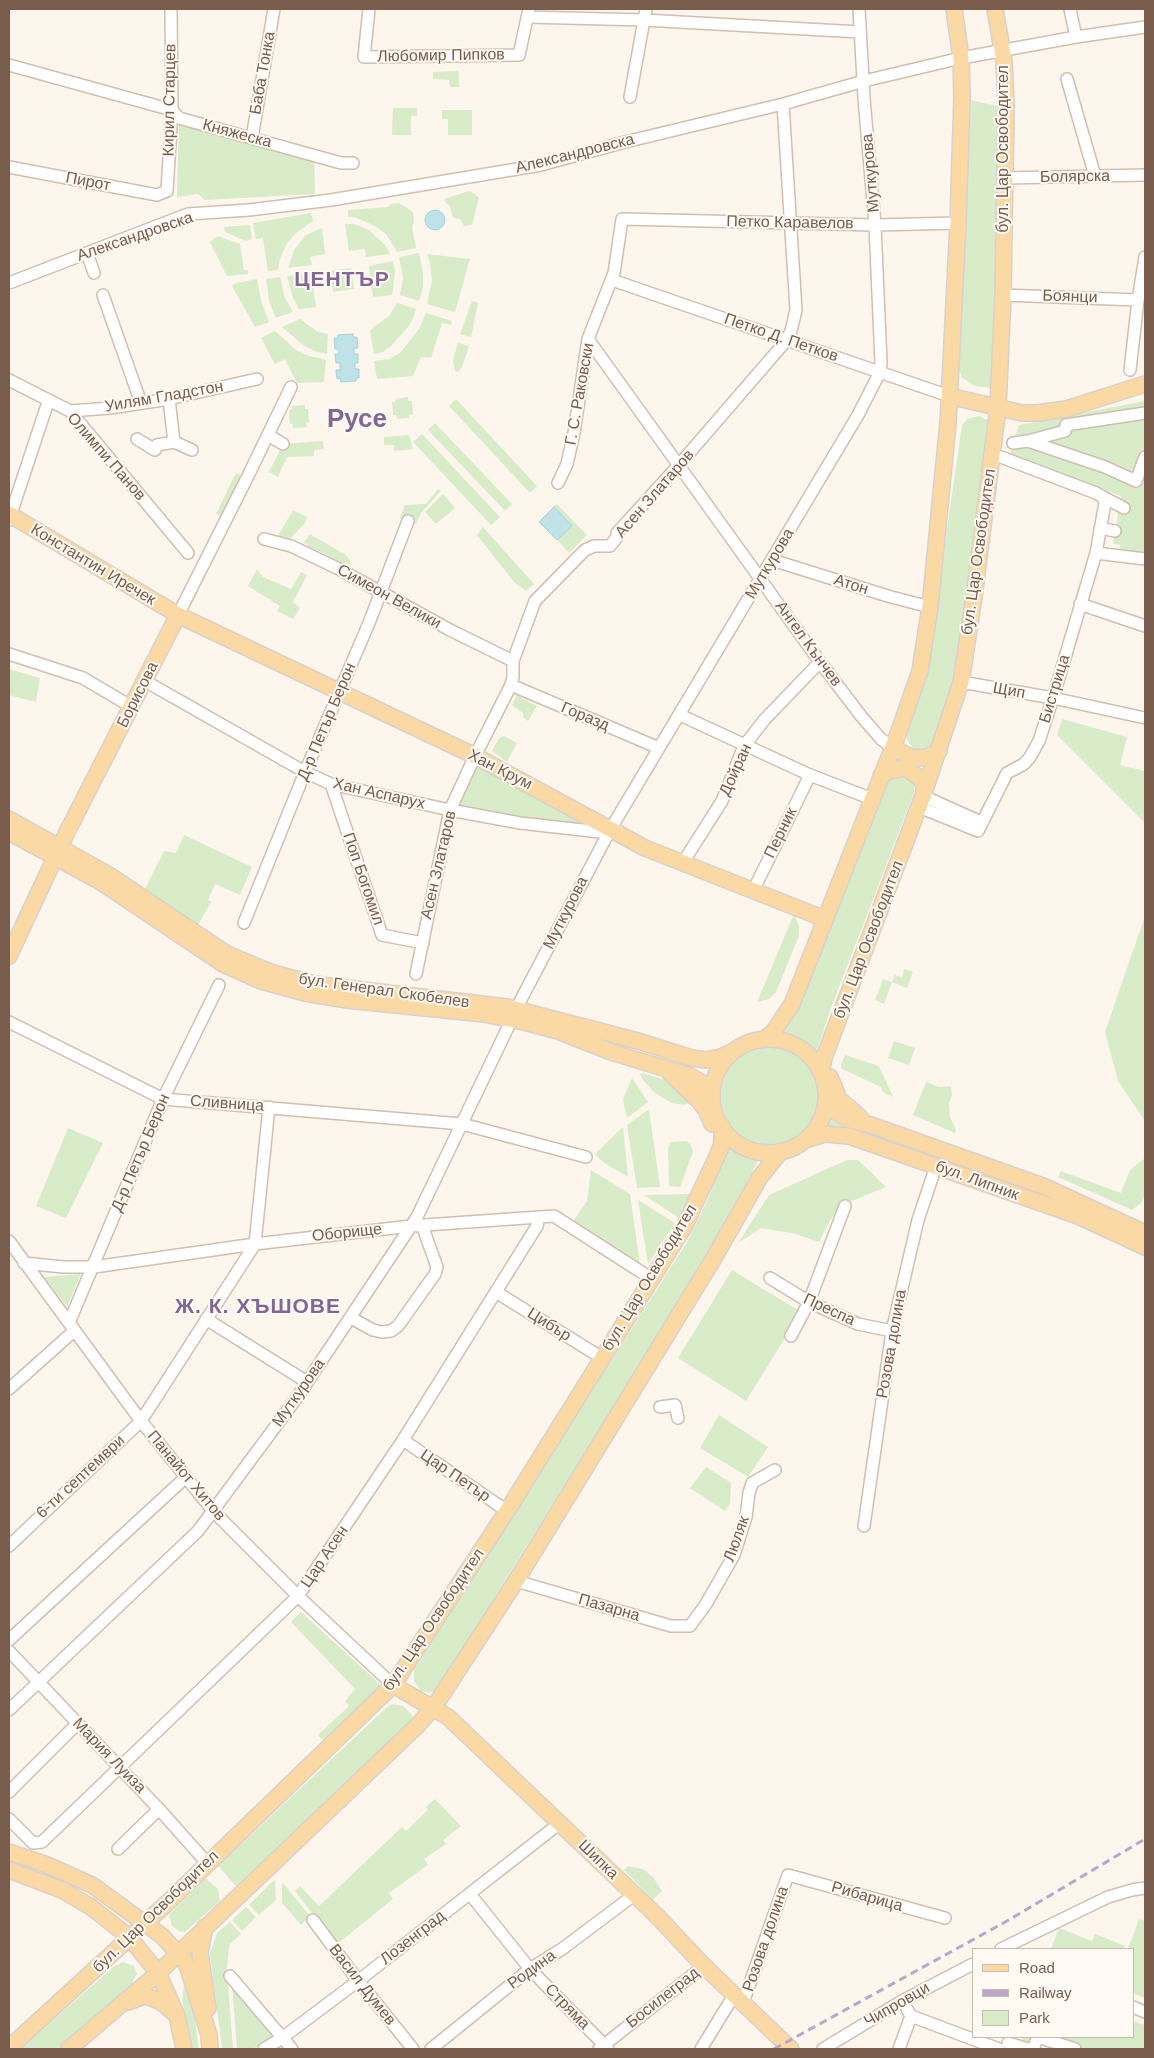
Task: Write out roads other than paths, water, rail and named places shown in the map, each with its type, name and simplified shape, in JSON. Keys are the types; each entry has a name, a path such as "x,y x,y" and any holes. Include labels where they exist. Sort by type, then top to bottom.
{"main road":[{"path":"765,1039 774,1032 792,1004 893,748 920,671 930,607 948,423 962,97 961,58 954,9"},
{"name":"бул. Цар Освободител","path":"821,1072 825,1055 921,802 961,682 998,407 1003,295 1006,105 1003,50 995,9"},
{"path":"949,396 1022,412 1038,413 1066,410 1145,384"},
{"name":"Константин Иречек","path":"9,516 178,615"},
{"name":"Борисова","path":"9,956 58,852 178,615"},
{"name":"Хан Крум","path":"178,615 475,756 608,829 682,864 824,919"},
{"path":"893,748 911,757 918,758 927,757 939,750"},
{"path":"881,776 889,770 906,768 921,779 924,786 921,802"},
{"name":"бул. Генерал Скобелев","path":"9,819 58,852"},
{"name":"бул. Генерал Скобелев","path":"9,832 58,852 136,892 227,954 273,973 328,986 514,1014 638,1041 692,1058 706,1060 721,1058 734,1051"},
{"name":"бул. Генерал Скобелев","path":"514,1014 614,1053 663,1067 699,1081 712,1095"},
{"name":"бул. Цар Освободител","path":"765,1039 792,1044 804,1051 814,1060 821,1072 826,1091 823,1116 816,1129 806,1140 781,1152 764,1152 738,1143 722,1126 716,1114 712,1095 713,1084 724,1061 734,1051 748,1043 765,1039"},
{"path":"825,1055 830,1076 839,1099 853,1113 872,1125"},
{"path":"663,1067 706,1110 716,1139 712,1166"},
{"name":"бул. Липник","path":"826,1101 842,1116 1043,1186 1145,1233"},
{"name":"бул. Цар Освободител","path":"9,2048 146,1923 393,1685 507,1511 684,1227 722,1144 722,1126"},
{"name":"бул. Липник","path":"806,1140 825,1134 849,1136 1078,1216 1145,1246"},
{"name":"бул. Цар Освободител","path":"69,2049 158,1973 434,1707 516,1581 714,1258 760,1177 781,1152"},
{"name":"Шипка","path":"393,1685 434,1707 448,1717 634,1894 704,1966 791,2049"},
{"path":"9,1852 46,1864 92,1885 146,1923 178,1952 184,1960 193,1980 209,2042"},
{"path":"9,1870 62,1890 91,1907 129,1938 158,1973 177,2016 184,2049"},
{"path":"205,1927 200,1952 208,2000 209,2042"},
{"path":"112,2012 132,1999 144,1996 161,2002 177,2016"}],"street":[{"name":"Кирил Старцев","path":"167,192 172,110 171,9"},
{"name":"Баба Тонка","path":"252,134 274,9"},
{"name":"Любомир Пипков","path":"369,9 364,57 519,55 528,13"},
{"name":"Муткурова","path":"9,1710 198,1531 214,1512 417,1226 427,1198 514,1014 608,829 680,715 858,415 880,372 876,225 864,98 859,9"},
{"path":"1070,9 1076,37"},
{"path":"528,13 645,15 860,32"},
{"path":"630,97 645,15"},
{"name":"Александровска","path":"9,283 188,214 307,203 534,166 783,104 864,80 1003,50 1145,27"},
{"name":"Княжеска","path":"9,65 172,110 179,118 252,134 341,163 353,163"},
{"path":"1067,79 1095,176"},
{"name":"Асен Златаров","path":"416,974 450,810 511,685 513,677 512,661 535,601 585,550 594,546 610,546 617,537 617,533 678,466 786,341 796,310 783,104"},
{"name":"Пирот","path":"9,167 157,195 167,192"},
{"name":"Болярска","path":"1006,178 1145,175"},
{"name":"Петко Каравелов","path":"622,219 876,225 958,223"},
{"name":"Г. С. Раковски","path":"558,482 567,464 588,339 612,280 622,219"},
{"path":"87,253 94,273"},
{"path":"1130,370 1145,257"},
{"name":"Петко Д. Петков","path":"612,280 949,396"},
{"path":"103,295 141,403"},
{"name":"Боянци","path":"1003,295 1138,300"},
{"name":"Ангел Кънчев","path":"588,339 820,662 861,716 881,739 893,748"},
{"name":"Уилям Гладстон","path":"70,411 169,399 257,379"},
{"name":"Олимпи Панов","path":"9,380 48,402 70,411 188,553"},
{"name":"Борисова","path":"178,615 291,387"},
{"path":"169,399 174,442"},
{"path":"9,516 48,402"},
{"path":"1013,443 1028,442 1065,430 1066,425 1145,413"},
{"path":"268,435 283,444"},
{"path":"137,439 155,450 157,445 174,442 192,450"},
{"path":"1028,442 1105,467 1136,481 1145,457"},
{"path":"993,454 1096,493 1124,508"},
{"name":"Бистрица","path":"921,802 979,826 1006,773 1024,764 1035,749 1053,698 1096,553 1106,503 1103,497"},
{"name":"Д-р Петър Берон","path":"244,924 305,772 381,592 408,521"},
{"path":"1100,528 1115,531"},
{"name":"Симеон Велики","path":"264,538 290,546 512,661"},
{"path":"1096,553 1145,559"},
{"name":"Атон","path":"772,560 891,597 930,607"},
{"path":"1080,604 1145,626"},
{"path":"9,654 82,678 132,707"},
{"name":"Дойран","path":"682,864 722,801 744,746 765,719 820,662"},
{"name":"Хан Аспарух","path":"145,681 305,772 331,784 450,810 520,822 600,832 608,829"},
{"name":"Щип","path":"961,682 1053,698 1145,718"},
{"name":"Горазд","path":"511,685 659,748"},
{"path":"680,715 810,775 872,799"},
{"name":"Перник","path":"753,892 810,775"},
{"name":"Поп Богомил","path":"331,784 382,935 422,943"},
{"name":"Д-р Петър Берон","path":"71,1327 163,1099 219,985"},
{"name":"Сливница","path":"9,1022 163,1099 462,1124 586,1157"},
{"name":"6-ти септември","path":"9,1546 141,1421 255,1244 269,1107"},
{"name":"Розова долина","path":"864,1526 892,1331 918,1220 936,1166"},
{"path":"791,1336 808,1302 845,1206"},
{"name":"Оборище","path":"24,1263 63,1267 94,1267 255,1244 417,1226 554,1216 652,1279"},
{"name":"Цар Асен","path":"9,1819 33,1843 42,1842 298,1596 403,1440 537,1226 539,1217"},
{"path":"351,1318 373,1330 382,1332 391,1331 398,1326 438,1267 417,1226"},
{"name":"Панайот Хитов","path":"9,1241 141,1421 214,1512 298,1596 393,1685"},
{"name":"Преспа","path":"770,1278 808,1302 858,1324 892,1331"},
{"name":"Цибър","path":"496,1292 602,1358"},
{"path":"206,1319 307,1382"},
{"path":"9,1389 71,1327"},
{"path":"660,1407 675,1405 678,1418"},
{"name":"Цар Петър","path":"403,1440 507,1511"},
{"name":"Люляк","path":"699,1615 734,1556 746,1517 752,1483 775,1470"},
{"path":"9,1640 186,1477"},
{"name":"Пазарна","path":"516,1581 671,1626 690,1626 699,1615"},
{"name":"Мария Луиза","path":"9,1651 159,1809 207,1863"},
{"path":"9,1792 77,1724"},
{"path":"118,1849 159,1809"},
{"name":"Лозенград","path":"264,2049 282,2038 358,1981 560,1823"},
{"name":"Розова долина","path":"701,2049 738,1999 788,1875"},
{"name":"Рибарица","path":"788,1875 945,1918"},
{"path":"1003,1948 1108,1898 1145,1888"},
{"name":"Стряма","path":"470,1894 530,1969 604,2048"},
{"name":"Родина","path":"432,2049 530,1969 562,1949 634,1894"},
{"name":"Васил Думев","path":"313,1920 358,1981 413,2049"},
{"name":"Чипровци","path":"823,2049 902,2001 972,1965"},
{"name":"Босилеград","path":"604,2048 704,1966"},
{"path":"230,1976 292,2049"},
{"path":"902,2001 910,2016 972,2035"},
{"path":"899,2049 910,2016"},
{"path":"982,2038 1028,2049"},
{"path":"1041,2038 1075,2049"}],"water":[{"path":"435,210 442,213 445,220 442,227 435,230 428,227 425,220 428,213"},
{"path":"353,334 353,337 357,337 358,348 354,348 354,354 358,354 358,363 355,363 355,369 359,369 359,378 356,378 356,381 341,382 340,378 337,379 336,370 340,370 340,363 336,363 335,354 339,354 339,351 335,349 334,338 338,338 338,335"},
{"path":"554,507 572,526 557,540 539,522"}],"railway":[{"path":"774,2049 1007,1921 1145,1839"}],"district":[{"name":"ЦЕНТЪР","path":"342,280"},
{"name":"Русе","path":"357,420"},
{"name":"Ж. К. ХЪШОВЕ","path":"258,1307"}]}
